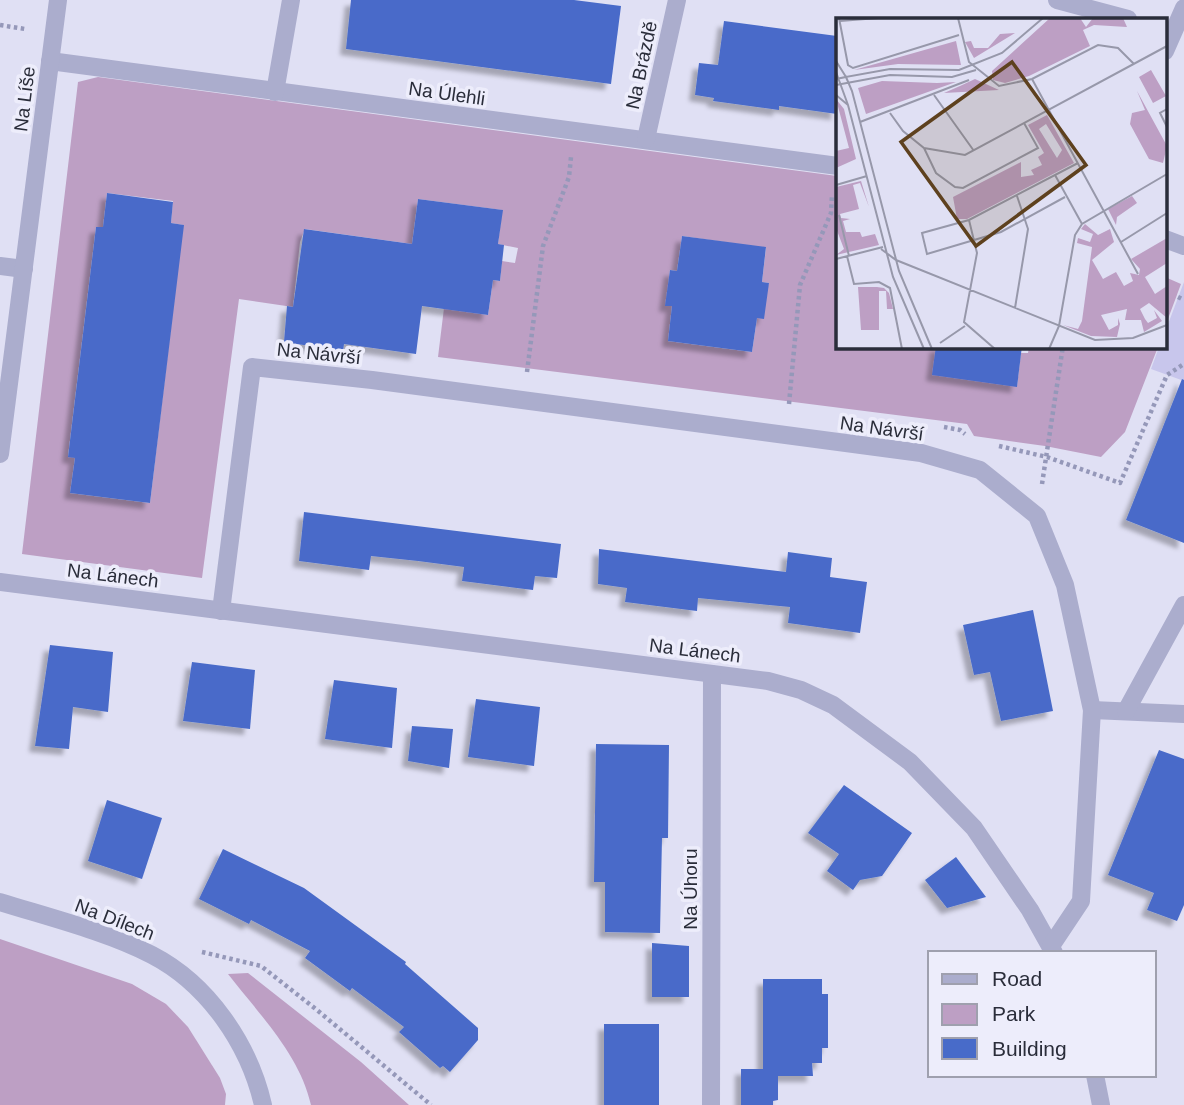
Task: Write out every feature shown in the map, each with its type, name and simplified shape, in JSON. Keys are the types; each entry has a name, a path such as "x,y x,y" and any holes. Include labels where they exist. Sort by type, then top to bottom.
{"street":[{"name":"Na Líše","path":"0,454 58,0"},
{"path":"275,92 291,0"},
{"name":"Na Brázdě","path":"646,139 677,0"},
{"path":"1057,0 1124,18"},
{"path":"1166,49 1184,8"},
{"name":"Na Úlehli","path":"51,61 836,166"},
{"path":"1166,239 1184,246"},
{"path":"0,266 23,269"},
{"name":"Na Návrší","path":"221,611 252,367 372,380 921,453 980,470 1037,516 1065,585 1092,710 1081,901 1052,949"},
{"name":"Na Lánech","path":"0,582 768,681 801,690 833,705 909,762 974,828 1030,910 1052,949"},
{"path":"1126,710 1184,605"},
{"name":"Na Úhoru","path":"711,1105 712,674"},
{"path":"1092,710 1184,714"},
{"name":"Na Dílech","path":"0,902 153,955 186,979 211,1001 240,1044 258,1081 263,1105"},
{"path":"1095,1077 1101,1105"}],"path":[{"path":"0,25 25,29"},
{"path":"527,372 543,246 569,177"},
{"path":"789,404 800,285 831,213"},
{"path":"1037,516 1063,348"},
{"path":"1076,466 1120,483 1167,375 1184,364"},
{"path":"191,949 261,966 431,1105"}],"green space":[{"path":"98,77 836,176 836,348 938,348 1017,386 1021,353 1028,353 1029,348 1158,348 1125,432 1101,457 974,436 967,424 438,357 444,308 488,315 493,280 500,281 502,261 515,263 518,248 498,244 502,210 418,199 412,244 305,229 300,242 293,307 239,299 202,578 22,554 78,82","holes":["107,193 173,201 171,223 183,225 150,503 70,493 75,458 68,456 96,227 103,227","682,236 766,248 762,282 769,283 757,318 752,352 668,341 672,306 666,306 670,270 677,271"]},
{"path":"1166,277 1181,284 1166,324"},
{"path":"0,939 132,984 166,1004 188,1027 220,1078 226,1094 225,1105 0,1105"},
{"path":"248,973 361,1062 409,1105 311,1105 306,1087 288,1052 228,974"}],"shaded area":[{"path":"1184,282 1184,381 1151,369 1159,348 1166,348 1166,329"}],"building":[{"path":"351,0 574,0 621,6 611,84 346,49"},
{"path":"724,21 836,36 836,114 779,106 779,110 713,101 714,98 695,95 699,63 718,65"},
{"path":"107,193 173,202 171,223 184,225 150,503 70,493 75,458 68,457 96,227 103,227"},
{"path":"418,199 503,210 498,244 504,245 500,281 493,280 488,315 422,306 416,354 344,344 343,351 284,342 287,306 293,307 304,229 412,244"},
{"path":"682,236 766,247 762,282 769,283 764,319 757,318 752,352 668,341 672,306 665,306 670,270 677,271"},
{"path":"936,348 1022,348 1017,387 932,375"},
{"path":"1182,379 1184,380 1184,543 1126,520"},
{"path":"304,512 561,544 557,578 535,576 533,590 462,581 464,567 418,561 371,556 369,570 299,561"},
{"path":"599,549 786,572 788,552 832,558 830,577 867,582 860,633 788,623 790,607 698,598 697,611 625,602 627,588 598,584"},
{"path":"1033,610 1053,711 1001,721 990,672 974,675 963,625"},
{"path":"50,645 113,652 108,712 73,707 69,749 35,746"},
{"path":"192,662 255,670 250,729 183,721"},
{"path":"334,680 397,688 392,748 325,739"},
{"path":"476,699 540,707 534,766 468,757"},
{"path":"412,726 453,729 449,768 408,761"},
{"path":"596,744 669,745 668,838 662,838 660,933 605,932 605,882 594,882"},
{"path":"1159,750 1184,759 1184,905 1177,921 1147,910 1154,893 1108,875"},
{"path":"844,785 912,833 882,876 860,880 853,890 827,871 839,854 808,833"},
{"path":"107,800 162,818 142,879 88,861"},
{"path":"223,849 304,888 406,962 405,964 478,1028 478,1040 450,1072 443,1066 440,1068 399,1032 404,1027 352,988 350,991 305,958 310,951 251,920 249,924 199,899"},
{"path":"956,857 986,897 947,908 925,880"},
{"path":"652,943 689,946 689,997 652,997"},
{"path":"763,979 822,979 822,994 828,994 828,1048 822,1048 822,1063 812,1063 813,1076 778,1076 778,1100 773,1101 773,1105 741,1105 741,1069 763,1069"},
{"path":"604,1024 659,1024 659,1105 604,1105"}]}
